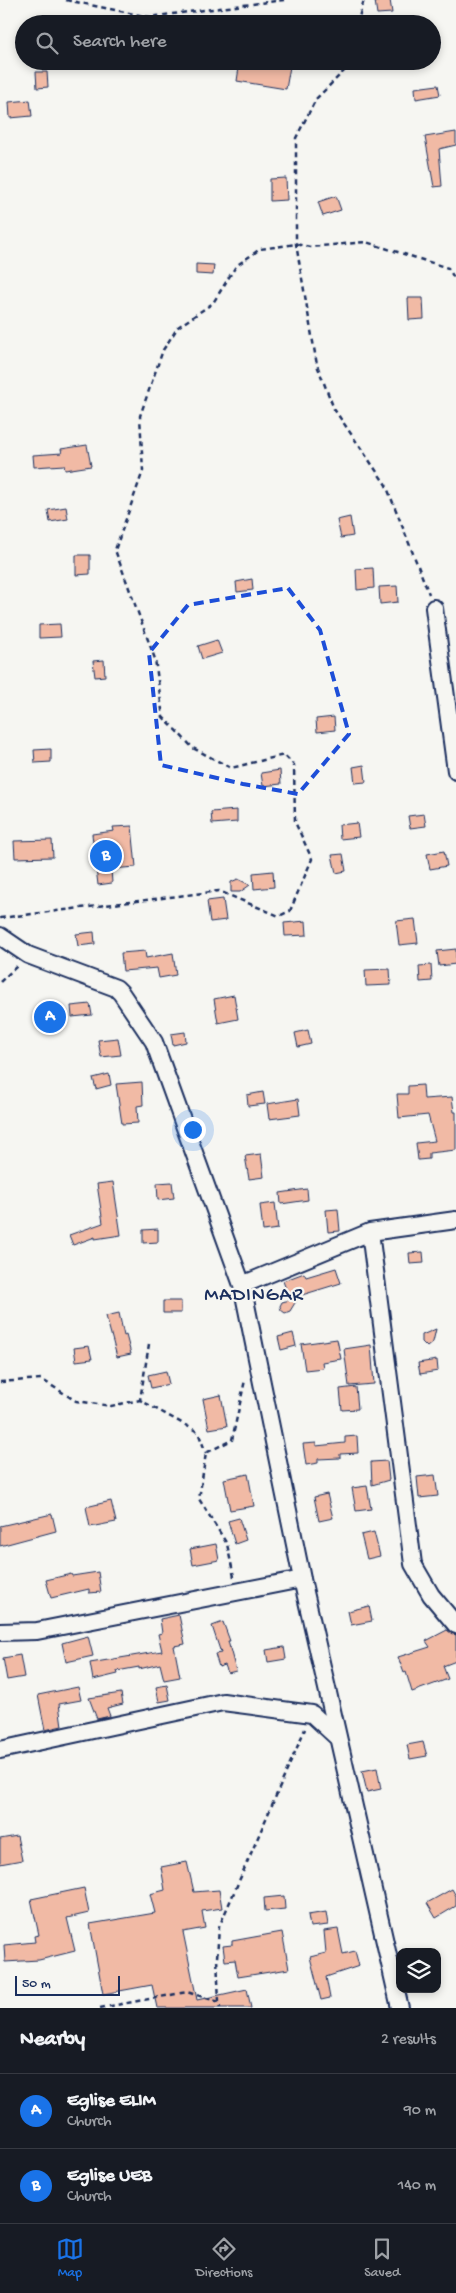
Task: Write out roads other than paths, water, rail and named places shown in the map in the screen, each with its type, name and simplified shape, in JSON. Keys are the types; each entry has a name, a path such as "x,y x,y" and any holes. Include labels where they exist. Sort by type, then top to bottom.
{"street":[{"path":"434,608 449,665 456,772"},
{"path":"0,936 28,955 116,988 154,1042 242,1286 302,1579 400,2008"},
{"path":"242,1286 370,1232 456,1220"},
{"path":"370,1232 413,1564 431,1595 456,1625"},
{"path":"0,1632 37,1631 236,1590 302,1579"},
{"path":"0,1750 223,1702 312,1714 338,1738"}],"place":[{"name":"Eglise UEB","path":"106,856"},
{"name":"Eglise ELIM","path":"50,1017"}],"district":[{"name":"MADINGAR","path":"254,1296"}]}
